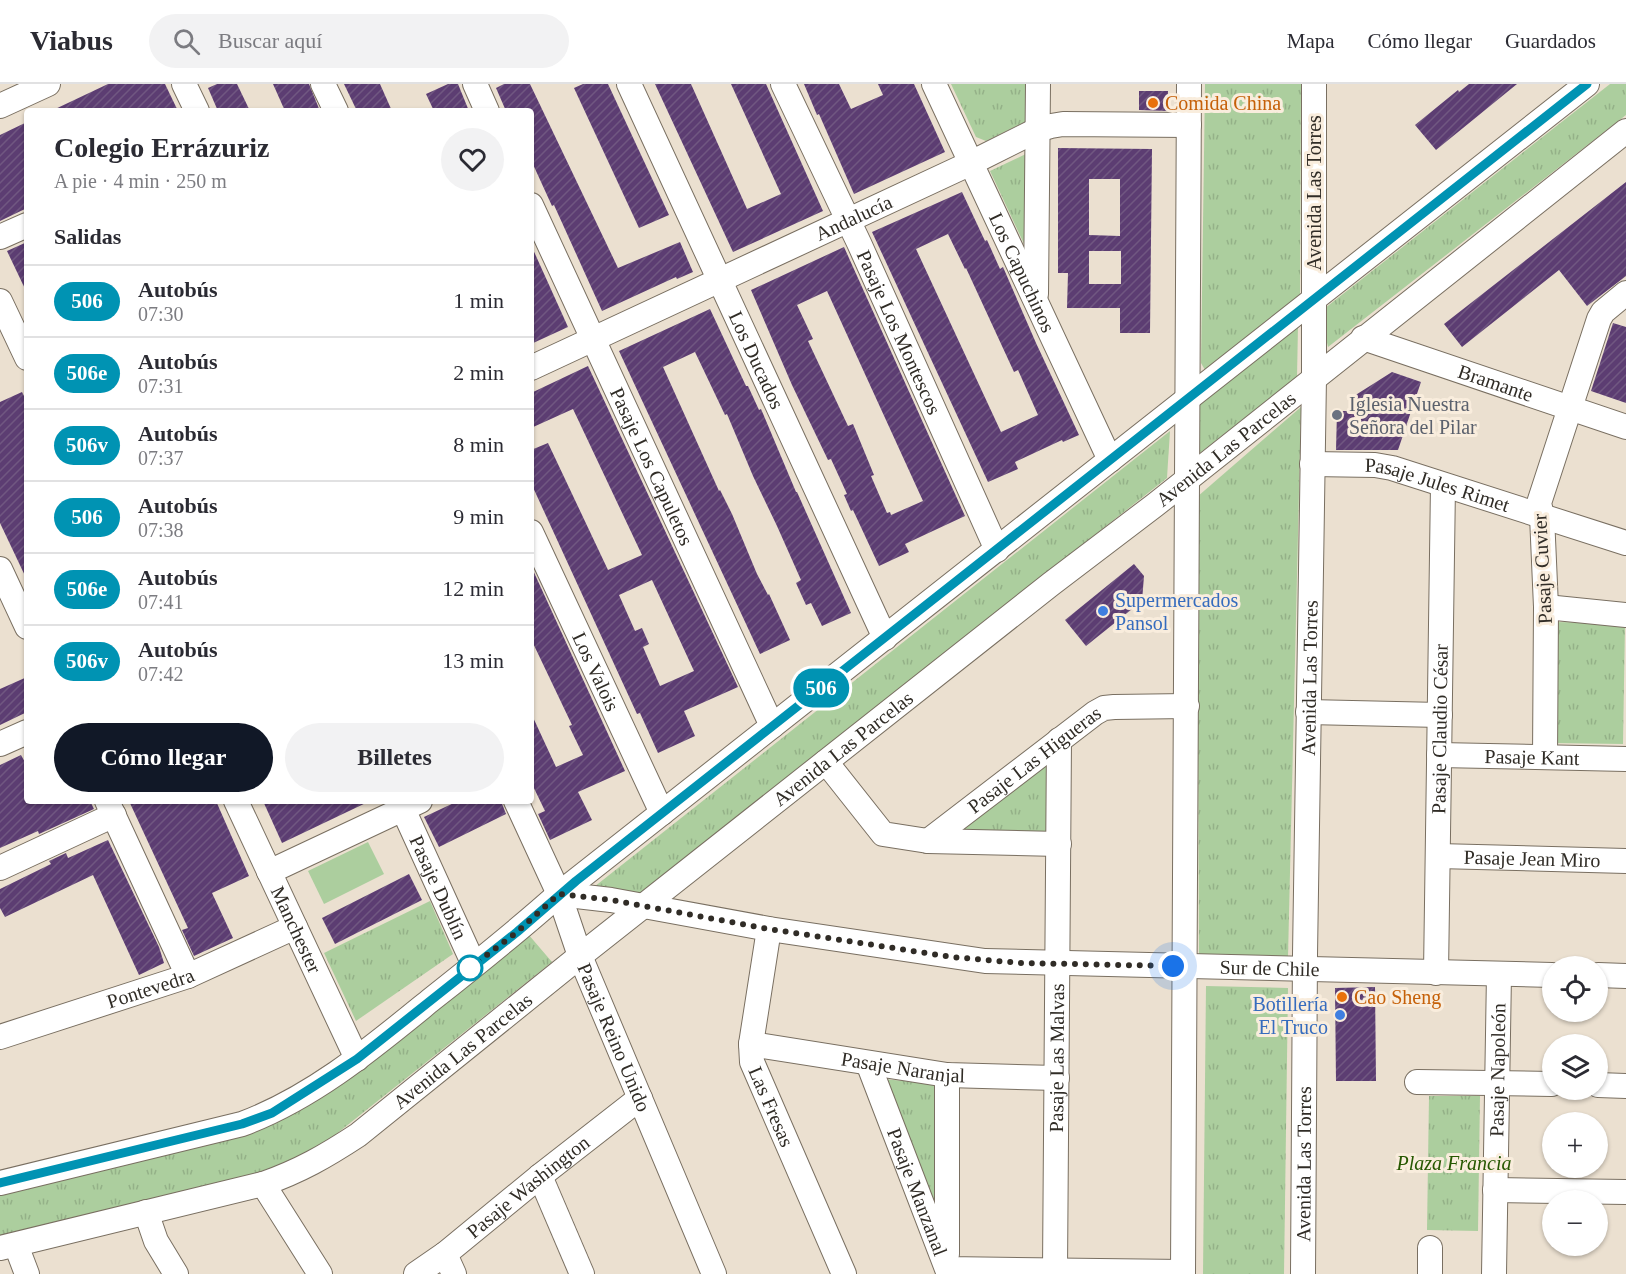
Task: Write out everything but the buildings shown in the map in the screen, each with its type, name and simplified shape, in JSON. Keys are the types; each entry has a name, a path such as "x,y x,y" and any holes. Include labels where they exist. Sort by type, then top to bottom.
{"street":[{"path":"184,84 196,108"},
{"path":"323,84 335,108"},
{"path":"475,84 486,108"},
{"name":"Los Ducados","path":"629,84 885,638"},
{"name":"Pasaje Los Montescos","path":"783,84 848,220 997,550"},
{"name":"Los Capuchinos","path":"934,84 1110,460"},
{"path":"1036,302 1038,84"},
{"path":"1183,1273 1189,84"},
{"name":"Avenida Las Torres","path":"1303,1274 1308,712 1314,378 1314,84"},
{"path":"0,1183 242,1124 272,1113 357,1059 517,932 559,894 1587,84"},
{"path":"0,106 37,86"},
{"name":"Andalucía","path":"534,367 1037,130 1063,124 1189,125"},
{"name":"Avenida Las Parcelas","path":"8,1246 263,1184 321,1160 358,1135 580,956 1051,584 1187,480 1626,131"},
{"name":"Pasaje Los Capuletos","path":"534,211 772,726"},
{"path":"0,237 24,226"},
{"path":"0,301 7,332 24,352"},
{"name":"Pasaje Cuvier","path":"1545,758 1546,607 1542,516 1539,503 1599,319 1620,304"},
{"name":"Bramante","path":"1363,338 1626,427"},
{"name":"Pasaje Jules Rimet","path":"1312,464 1383,466 1626,543"},
{"name":"Pasaje Claudio César","path":"1436,973 1443,485"},
{"name":"Los Valois","path":"534,538 662,813"},
{"path":"0,569 18,613"},
{"path":"1546,607 1626,615"},
{"name":"Pasaje Las Higueras","path":"928,841 1104,708 1187,706"},
{"path":"1308,712 1440,715"},
{"path":"0,744 24,733"},
{"name":"Pasaje Las Malvas","path":"1055,1270 1059,740"},
{"name":"Pasaje Kant","path":"1439,755 1626,759"},
{"name":"Pasaje Las Higueras","path":"826,762 883,834 928,841 1059,844"},
{"name":"Manchester","path":"237,804 357,1059"},
{"name":"Pasaje Reino Unido","path":"517,804 559,894 580,956 714,1274"},
{"path":"269,872 411,805"},
{"name":"Pasaje Dublín","path":"411,805 474,965"},
{"path":"0,868 111,808 188,976"},
{"name":"Pasaje Jean Miro","path":"1438,856 1626,861"},
{"name":"Sur de Chile","path":"559,894 952,957 1021,963 1542,975"},
{"name":"Pontevedra","path":"0,1037 188,976 295,927"},
{"name":"Las Fresas","path":"769,929 751,1044 752,1062 844,1274"},
{"name":"Pasaje Napoleón","path":"1494,1274 1499,974"},
{"path":"1608,975 1626,976"},
{"name":"Pasaje Naranjal","path":"751,1044 947,1075 1057,1078"},
{"name":"Pasaje Manzanal","path":"868,1063 947,1272 1055,1270 1183,1273"},
{"path":"947,1075 947,1272"},
{"path":"1416,1082 1542,1084"},
{"path":"1608,1085 1626,1086"},
{"name":"Pasaje Washington","path":"416,1274 449,1264 540,1176 640,1098"},
{"path":"540,1176 582,1274"},
{"path":"263,1184 320,1274"},
{"path":"1495,1190 1626,1192"},
{"path":"146,1212 156,1241 176,1274"},
{"path":"8,1246 27,1274"},
{"path":"1430,1248 1430,1274"}],"green space":[{"path":"951,84 1031,84 1031,119 986,141 976,137"},
{"path":"1205,84 1301,84 1300,299 1205,370 1201,363"},
{"path":"1610,84 1626,84 1626,115 1328,347 1320,312"},
{"path":"1030,152 1033,263 990,171"},
{"path":"1298,326 1297,377 1196,456 1196,400"},
{"path":"1301,407 1288,957 1199,958 1197,497"},
{"path":"1170,431 1167,478 639,894 594,887"},
{"path":"1551,622 1625,623 1623,744 1549,743"},
{"path":"1052,752 1049,833 953,832"},
{"path":"368,842 384,874 324,904 308,871"},
{"path":"430,901 453,954 356,1021 324,953"},
{"path":"528,934 552,962 330,1139 310,1151 248,1177 0,1237 0,1194 248,1133"},
{"path":"1206,986 1288,988 1284,1274 1203,1274"},
{"path":"883,1079 938,1084 939,1228"},
{"name":"Plaza Francia","path":"1429,1096 1480,1096 1478,1231 1427,1230"}],"bus line":[{"name":"506","path":"0,1183 242,1124 272,1113 304,1095 357,1059 517,932 559,894 1587,84"}],"place":[{"name":"Comida China","path":"1153,103"},
{"name":"Iglesia Nuestra Señora del Pilar","path":"1337,415"},
{"name":"Supermercados Pansol","path":"1103,611"},
{"name":"Cao Sheng","path":"1342,997"},
{"name":"Botillería El Truco","path":"1340,1015"}],"route":[{"path":"470,968 517,932 559,894 611,900 769,929 985,961 1173,966"}]}
